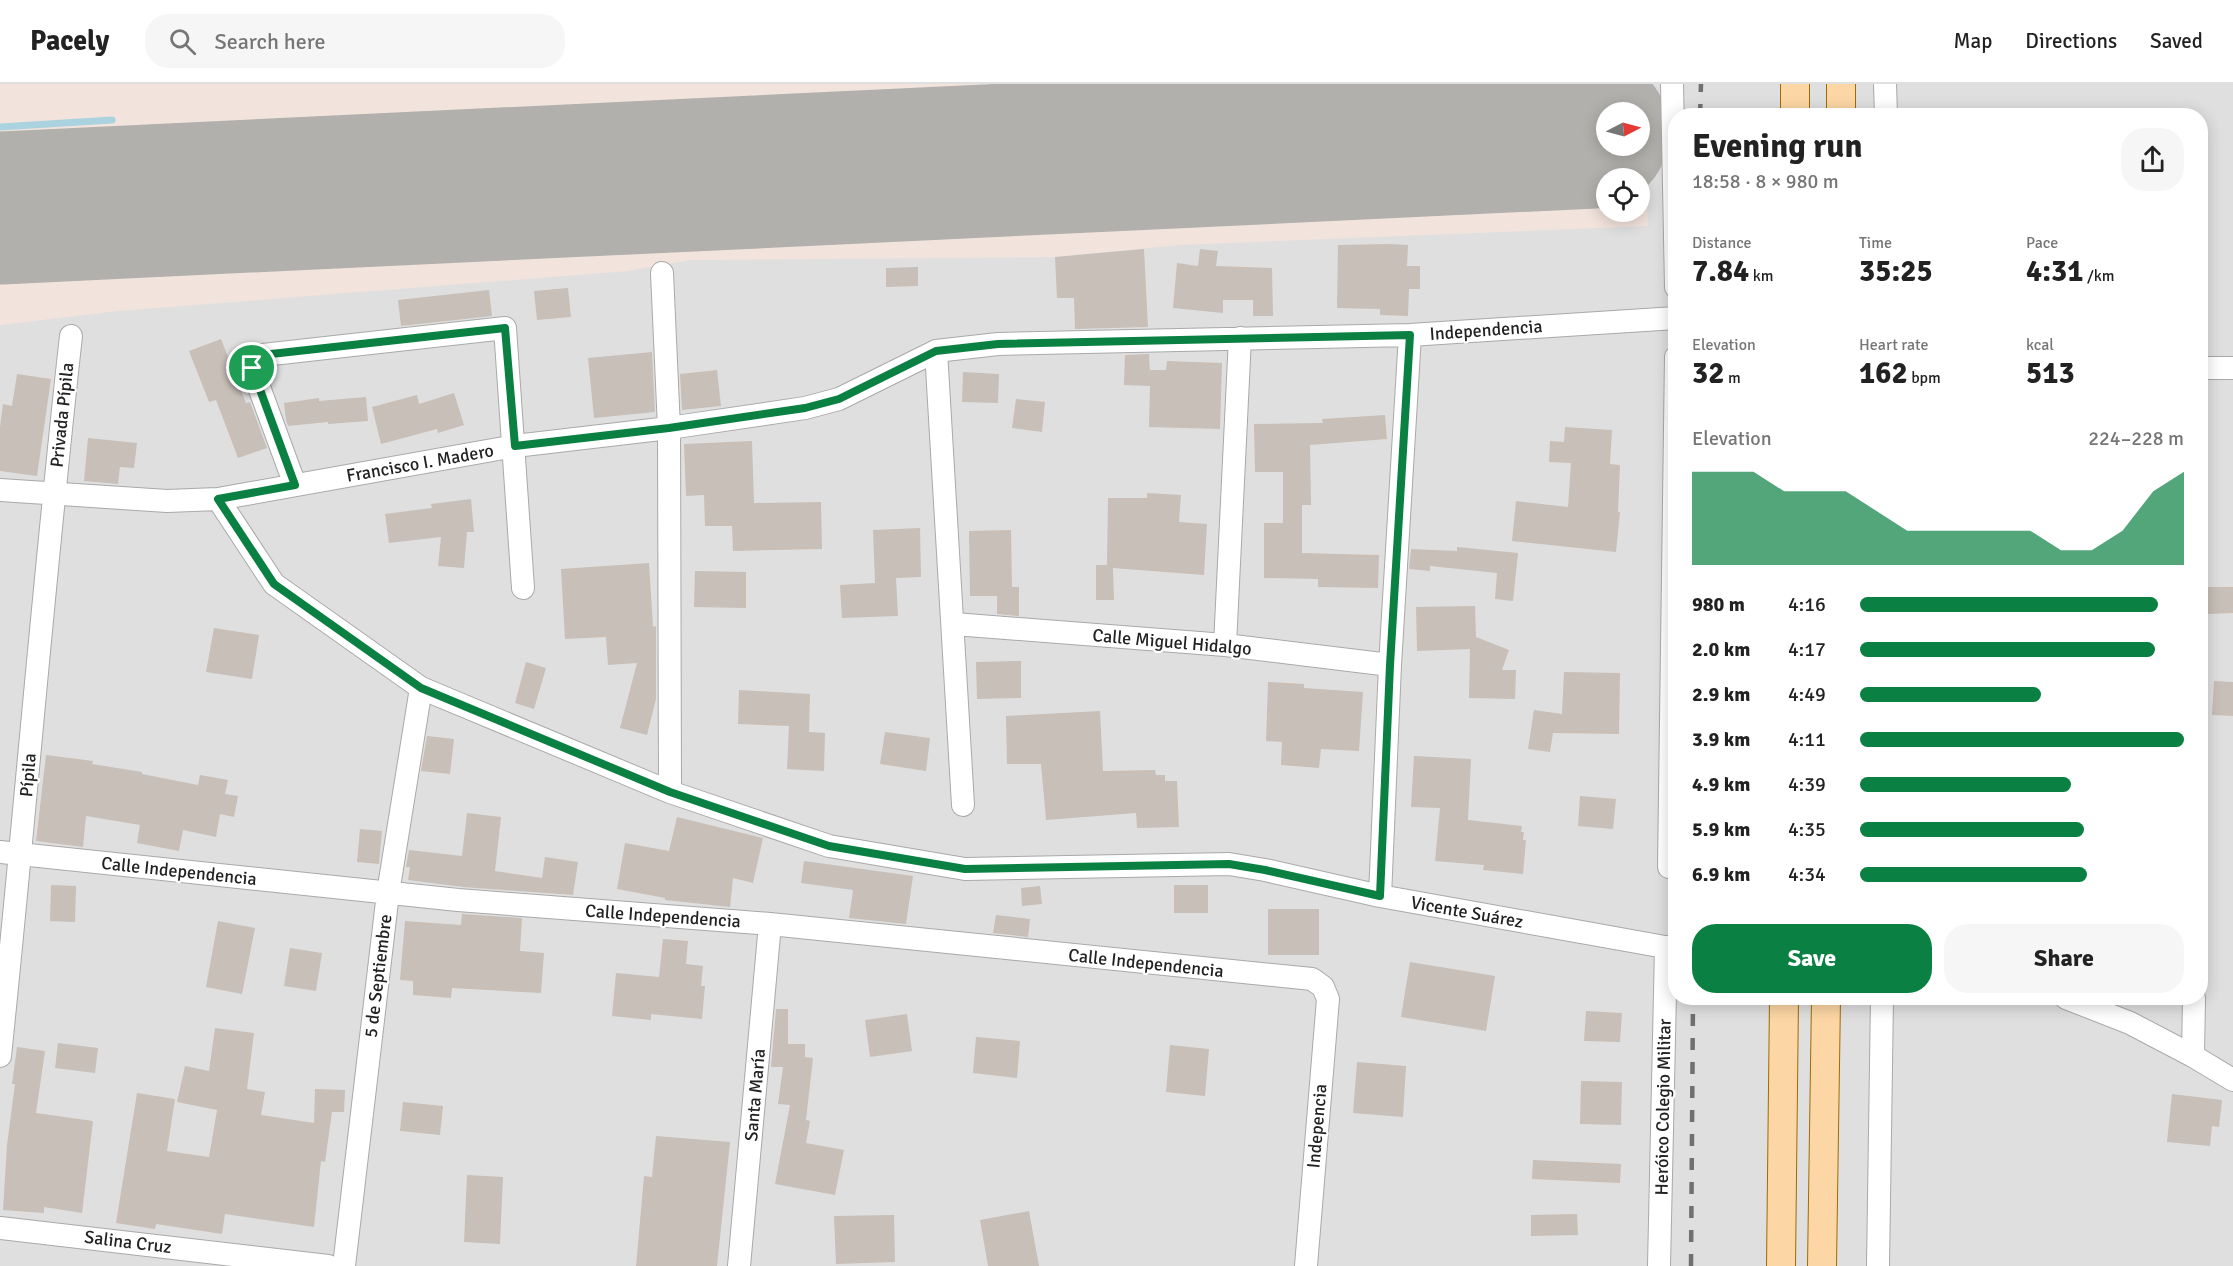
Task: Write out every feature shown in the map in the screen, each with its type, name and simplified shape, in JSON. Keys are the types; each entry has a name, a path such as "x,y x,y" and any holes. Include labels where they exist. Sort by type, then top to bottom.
{"main road":[{"path":"1795,84 1795,108"},
{"path":"1841,84 1841,108"},
{"path":"1781,1266 1784,1005"},
{"path":"1822,1266 1826,1005"}],"street":[{"path":"1672,84 1672,108"},
{"path":"1885,84 1886,108"},
{"path":"663,273 669,428 670,792"},
{"name":"Independencia","path":"936,351 998,344 1410,335 1668,319"},
{"path":"295,485 252,368 255,360 262,355 505,328 515,446 523,588"},
{"path":"1380,896 1390,665 1410,335"},
{"name":"Privada Pípila","path":"53,494 71,336"},
{"path":"1225,645 1240,338"},
{"path":"936,351 963,805"},
{"name":"Francisco I. Madero","path":"0,490 167,501 218,499 515,446 669,428 805,408 839,399 936,351"},
{"path":"2208,368 2233,368"},
{"name":"Pípila","path":"0,1056 10,853 53,494"},
{"name":"Vicente Suárez","path":"218,499 274,584 421,688 670,792 829,846 965,869 1229,864 1380,896 1668,947"},
{"name":"Calle Miguel Hidalgo","path":"954,624 1225,645 1390,665"},
{"name":"5 de Septiembre","path":"344,1266 388,893 421,688"},
{"name":"Calle Independencia","path":"10,853 458,900 770,924 1312,980 1323,987"},
{"name":"Santa María","path":"739,1266 770,924"},
{"name":"Indepencia","path":"1306,1266 1328,999 1323,987"},
{"name":"Heróico Colegio Militar","path":"1659,1266 1669,1005"},
{"path":"1878,1266 1882,1005"},
{"path":"2084,1005 2130,1023 2233,1080"},
{"path":"2193,1056 2194,1005"},
{"name":"Salina Cruz","path":"0,1228 327,1266"}],"shaded area":[{"path":"0,84 2233,84 2233,1266 0,1266"},
{"path":"0,84 1642,84 1643,102 1596,102 1596,156 1645,156 1646,168 1596,168 1596,222 1648,222 1648,226 1179,245 1055,257 690,260 628,271 118,311 0,325"}],"building":[{"path":"1338,245 1408,245 1407,266 1420,266 1420,289 1409,289 1408,316 1380,315 1380,309 1337,308"},
{"path":"1144,249 1148,327 1075,329 1074,298 1057,298 1055,257"},
{"path":"1200,249 1218,251 1216,266 1272,268 1273,316 1253,316 1253,300 1223,300 1223,313 1173,308 1177,263 1198,266"},
{"path":"918,267 918,286 886,287 886,268"},
{"path":"568,288 571,317 537,320 534,291"},
{"path":"489,290 492,316 401,326 398,300"},
{"path":"221,339 246,403 250,402 267,448 238,458 216,400 209,402 189,351"},
{"path":"652,352 655,412 594,418 588,358"},
{"path":"1149,354 1150,375 1150,370 1166,370 1167,361 1222,363 1220,429 1149,427 1150,386 1124,385 1125,355"},
{"path":"717,370 721,406 682,410 680,374"},
{"path":"963,372 999,374 998,403 962,402"},
{"path":"17,374 51,379 37,476 0,471 0,427 3,404 12,406"},
{"path":"454,393 464,425 438,433 437,429 381,444 372,407 417,395 419,404"},
{"path":"366,397 368,421 288,426 286,420 284,403 319,398 319,401"},
{"path":"1016,399 1045,402 1042,432 1012,428"},
{"path":"1385,415 1387,439 1310,445 1311,505 1302,505 1302,553 1379,555 1378,588 1318,587 1318,579 1264,578 1264,523 1283,523 1283,472 1255,472 1254,424 1323,423 1322,419"},
{"path":"1565,427 1612,430 1610,464 1620,465 1618,512 1620,512 1616,552 1512,541 1516,501 1568,507 1571,463 1549,462 1550,441 1564,442"},
{"path":"88,438 137,443 134,468 120,467 118,484 84,481"},
{"path":"752,441 754,503 821,502 822,549 733,551 732,526 705,526 704,495 686,496 684,444"},
{"path":"1147,493 1181,495 1179,522 1207,524 1204,575 1113,568 1114,600 1096,600 1096,565 1107,565 1108,498 1147,498"},
{"path":"471,499 474,532 467,532 464,568 438,566 441,537 389,543 385,514 432,508 431,504"},
{"path":"920,528 921,577 896,578 898,616 842,618 840,585 875,583 873,530"},
{"path":"1011,530 1012,587 1019,587 1019,616 997,614 997,596 970,596 969,531"},
{"path":"1457,547 1518,553 1513,601 1495,599 1497,573 1430,566 1430,571 1409,569 1411,549 1457,551"},
{"path":"649,563 653,627 656,626 656,699 647,735 620,728 637,663 608,665 606,637 565,639 561,569"},
{"path":"695,571 746,572 746,608 694,607"},
{"path":"2208,587 2233,587 2233,613 2208,614"},
{"path":"1475,606 1476,637 1509,650 1502,670 1516,670 1515,699 1469,698 1470,649 1417,651 1416,607"},
{"path":"214,628 259,635 252,679 206,672"},
{"path":"1021,661 1021,698 977,699 976,662"},
{"path":"526,662 546,668 534,709 515,703"},
{"path":"1564,672 1620,673 1619,734 1553,733 1550,752 1528,749 1534,710 1562,714"},
{"path":"2214,681 2233,682 2233,716 2212,715"},
{"path":"1268,682 1304,684 1304,688 1363,692 1359,751 1321,749 1319,768 1281,765 1282,742 1266,741"},
{"path":"739,690 810,694 809,732 825,733 824,771 787,769 789,726 738,724"},
{"path":"1100,711 1103,771 1155,770 1156,775 1165,775 1165,781 1177,781 1179,827 1137,828 1136,813 1046,820 1041,764 1007,764 1006,716"},
{"path":"885,732 930,738 926,771 880,764"},
{"path":"427,736 454,739 450,774 421,771"},
{"path":"46,755 93,761 92,764 142,772 142,774 198,785 200,775 228,780 225,794 238,796 234,817 220,814 216,837 183,830 179,851 137,843 140,825 86,816 83,847 36,841"},
{"path":"1414,756 1471,759 1468,820 1522,826 1523,840 1526,840 1523,874 1483,870 1484,865 1435,861 1440,808 1411,807"},
{"path":"1580,796 1616,799 1613,829 1578,826"},
{"path":"467,813 501,817 495,871 542,878 545,857 578,862 573,895 463,887 408,880 410,867 406,867 409,850 462,856"},
{"path":"677,817 763,838 753,883 733,878 730,907 665,900 665,898 617,889 625,843 669,851"},
{"path":"360,829 382,831 379,864 357,862"},
{"path":"804,861 913,876 906,924 849,918 853,890 801,883"},
{"path":"51,885 76,886 75,922 50,921"},
{"path":"1174,885 1208,885 1208,913 1174,913"},
{"path":"1040,886 1042,904 1022,906 1021,888"},
{"path":"1268,909 1319,909 1319,955 1268,955"},
{"path":"462,914 522,918 520,951 544,953 541,993 452,988 451,998 413,995 413,981 400,980 405,921 461,925"},
{"path":"996,915 1030,919 1028,937 993,933"},
{"path":"218,921 255,928 242,994 206,987"},
{"path":"663,939 688,941 686,964 703,966 701,986 705,986 702,1019 651,1014 651,1020 612,1016 616,973 659,977"},
{"path":"290,948 322,953 316,991 284,986"},
{"path":"1410,962 1495,976 1486,1031 1401,1017"},
{"path":"776,1009 788,1009 788,1044 805,1044 805,1057 813,1058 806,1120 810,1121 806,1143 844,1150 835,1195 775,1184 790,1105 778,1104 783,1067 771,1067"},
{"path":"1586,1011 1622,1013 1620,1042 1584,1041"},
{"path":"907,1014 912,1051 870,1057 865,1020"},
{"path":"215,1028 254,1033 247,1089 265,1092 261,1115 314,1123 315,1089 345,1090 344,1112 332,1112 325,1162 321,1161 314,1227 225,1214 222,1234 156,1224 155,1229 116,1223 137,1093 175,1099 167,1151 209,1157 217,1110 177,1102 185,1066 209,1071"},
{"path":"976,1037 1020,1041 1017,1078 973,1073"},
{"path":"58,1043 98,1048 95,1073 55,1068"},
{"path":"1170,1045 1209,1049 1205,1096 1166,1092"},
{"path":"17,1047 45,1051 36,1113 93,1121 82,1213 44,1207 44,1213 3,1210 7,1145 15,1084 12,1084"},
{"path":"1357,1062 1406,1066 1403,1117 1353,1113"},
{"path":"1581,1081 1622,1082 1621,1125 1580,1124"},
{"path":"2172,1094 2222,1100 2219,1127 2212,1126 2210,1146 2167,1142"},
{"path":"403,1102 443,1106 440,1135 400,1131"},
{"path":"656,1136 730,1142 717,1266 636,1266 644,1176 652,1177"},
{"path":"1533,1160 1621,1164 1620,1183 1532,1179"},
{"path":"467,1175 503,1177 500,1244 464,1242"},
{"path":"1029,1211 1039,1266 988,1266 980,1220"},
{"path":"1577,1214 1578,1235 1531,1236 1531,1215"},
{"path":"894,1215 895,1262 836,1264 834,1216"}],"waterway":[{"path":"0,127 112,120"}],"runway":[{"path":"0,208 1593,132"}],"railway":[{"path":"1700,108 1701,84"},
{"path":"1691,1266 1693,1005"}],"route":[{"path":"505,328 515,446 669,428 805,408 839,399 936,351 998,344 1410,335 1390,665 1380,896 1229,864 965,869 829,846 670,792 421,688 274,584 218,499 295,485 252,368 255,360 262,355 505,328"}]}
